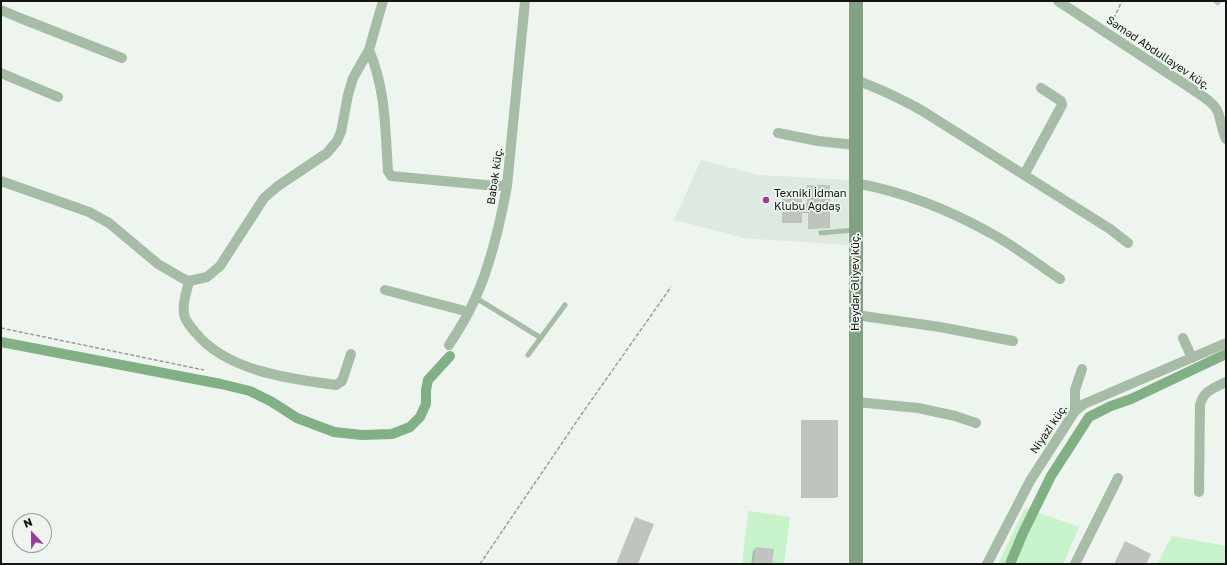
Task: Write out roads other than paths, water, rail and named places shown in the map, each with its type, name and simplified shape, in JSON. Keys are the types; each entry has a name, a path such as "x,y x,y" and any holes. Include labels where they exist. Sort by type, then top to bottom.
{"main road":[{"name":"Heydər Əliyev küç.","path":"856,1 856,564"}],"street":[{"path":"1,181 88,212 109,223 158,264 189,281 207,277 215,272 230,252 264,198 278,186 327,153 332,147 341,132 353,78 369,50 383,1"},
{"name":"Babək küç.","path":"449,345 476,298 489,260 502,213 507,186 525,1"},
{"name":"Səməd Abdullayev küç.","path":"1058,1 1211,103 1218,112 1226,139"},
{"path":"1,10 122,58"},
{"path":"369,50 381,83 388,170 391,176 507,186"},
{"path":"1,73 58,97"},
{"path":"855,80 877,87 921,110 1110,229 1128,243"},
{"path":"1024,175 1062,106 1061,101 1041,88"},
{"path":"778,133 818,141 855,145"},
{"path":"855,183 880,187 902,193 954,213 996,236 1060,279"},
{"path":"189,281 184,303 184,315 188,324 201,340 235,362 256,370 336,385 342,381 351,354"},
{"path":"385,290 468,312"},
{"path":"856,315 940,327 1013,341"},
{"path":"1183,338 1192,358"},
{"name":"Niyazi küç.","path":"987,564 1030,481 1075,411 1084,404 1226,343"},
{"path":"1075,411 1075,390 1082,369"},
{"path":"1199,492 1201,398 1206,392 1226,382"},
{"path":"856,402 918,408 955,416 976,423"},
{"path":"1075,564 1118,478"}],"lane":[{"path":"821,233 855,230"},
{"path":"476,298 541,338"},
{"path":"528,355 565,305"}],"waterway":[{"path":"1,342 221,384 250,391 272,402 297,418 334,432 362,435 392,434 410,427 420,417 426,404 428,380 450,356"},
{"path":"1010,564 1023,533 1051,476 1089,417 1226,354"}],"place":[{"name":"Texniki İdman Klubu Ağdaş","path":"766,200"}]}
